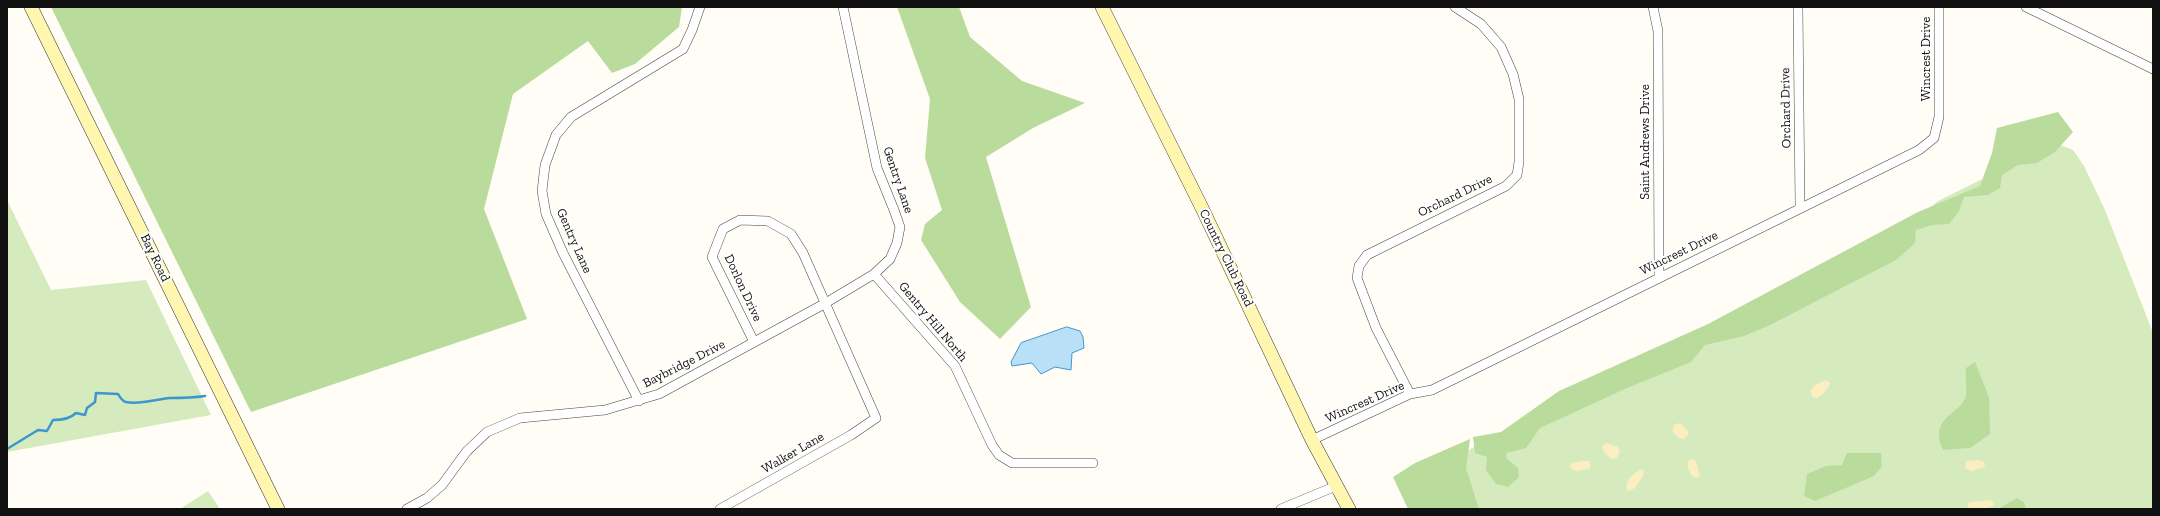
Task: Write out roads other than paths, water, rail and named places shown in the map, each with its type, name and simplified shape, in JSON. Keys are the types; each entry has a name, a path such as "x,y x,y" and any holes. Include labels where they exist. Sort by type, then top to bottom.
{"street":[{"name":"Bay Road","path":"32,7 278,509"},
{"name":"Gentry Lane","path":"639,401 563,253 546,214 542,191 545,165 556,135 571,117 683,49 692,30 700,7"},
{"name":"Gentry Lane","path":"824,304 874,274 890,259 897,242 900,227 877,168 843,7"},
{"name":"Country Club Road","path":"1102,7 1202,208 1312,440 1349,509"},
{"name":"Orchard Drive","path":"1410,394 1376,328 1357,278 1359,266 1367,254 1506,186 1517,175 1519,162 1518,99 1513,74 1501,47 1481,24 1455,7"},
{"name":"Saint Andrews Drive","path":"1652,7 1658,31 1659,277"},
{"name":"Orchard Drive","path":"1798,7 1800,208"},
{"name":"Wincrest Drive","path":"1312,440 1410,394 1432,390 1919,150 1934,138 1939,117 1939,7"},
{"path":"2026,7 2153,69"},
{"name":"Dorlon Drive","path":"754,342 712,257 723,229 740,220 768,221 791,234 802,253 824,304"},
{"name":"Gentry Hill North","path":"874,274 955,366 992,445 999,456 1012,463 1094,463"},
{"name":"Baybridge Drive","path":"408,509 427,498 437,489 466,451 487,432 503,424 520,418 605,410 659,394 824,304"},
{"name":"Walker Lane","path":"720,509 851,435 876,418 824,304"},
{"path":"1281,509 1336,486"}],"water":[{"path":"1067,327 1080,331 1083,337 1084,348 1072,353 1071,370 1055,367 1041,374 1032,363 1012,366 1011,362 1021,343"}],"waterway":[{"path":"7,449 38,430 47,431 53,420 66,419 76,413 85,415 87,408 95,402 96,393 118,394 123,401 132,403 170,398 205,396"}]}
